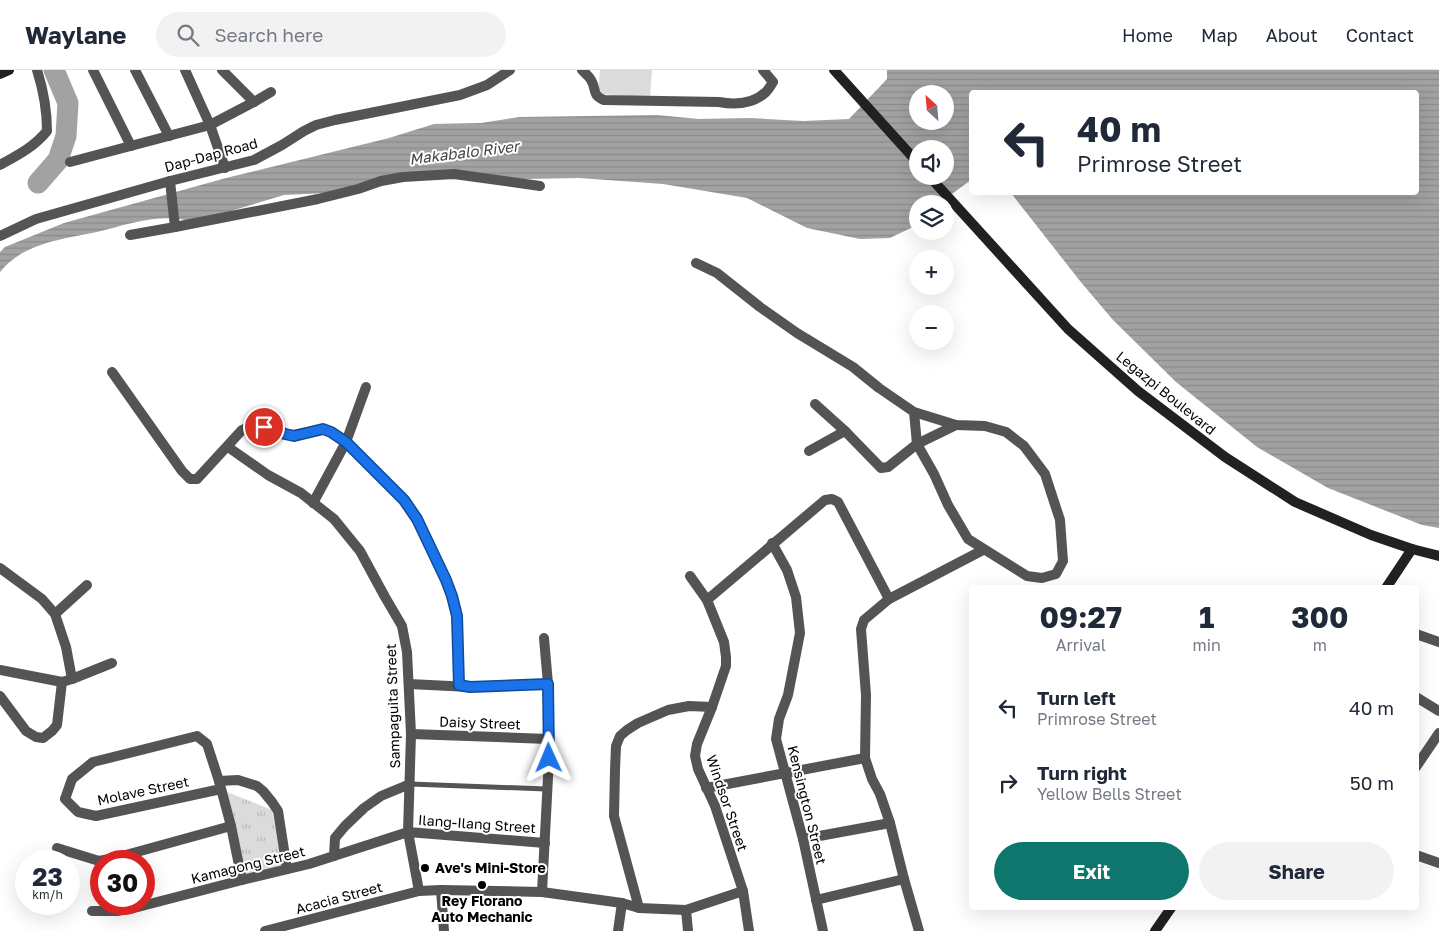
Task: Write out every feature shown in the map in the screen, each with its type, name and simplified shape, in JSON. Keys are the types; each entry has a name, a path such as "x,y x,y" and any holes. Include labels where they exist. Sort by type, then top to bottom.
{"street":[{"path":"0,74 8,70"},
{"path":"0,165 38,142 47,131 45,105 37,70"},
{"path":"93,70 130,146"},
{"path":"135,70 169,136"},
{"path":"186,70 226,168"},
{"path":"222,70 254,102"},
{"name":"Dap-Dap Road","path":"1,234 36,219 170,186 254,160 267,154 304,130 316,125 460,95 487,85 510,70"},
{"path":"582,70 593,81 594,91 598,97 604,100 719,102 730,104 745,103 766,92 773,82 763,70"},
{"path":"834,70 909,153"},
{"path":"70,162 210,125 271,92"},
{"path":"130,235 174,223 318,198 403,177 454,174 540,186"},
{"name":"Legazpi Boulevard","path":"937,185 1068,329 1138,390 1225,457 1264,484 1295,502 1372,535 1439,556"},
{"path":"170,186 174,223"},
{"path":"696,263 717,273 760,307 797,333 853,367 914,412 956,425 984,426 1006,432 1024,446 1045,474 1060,520 1063,561 1056,574 1042,578 1027,576 968,540 917,444 914,412"},
{"path":"112,372 182,471 190,479 197,479 242,430 251,426 264,427 294,436 323,429 346,442 404,500 417,519 446,580 457,616 459,685"},
{"path":"314,503 346,442 366,387"},
{"path":"816,404 881,468 888,467 917,444 956,425"},
{"path":"809,451 845,431"},
{"name":"Sampaguita Street","path":"228,447 268,475 301,494 334,518 360,551 402,626 407,652 411,734 408,832 419,891"},
{"path":"707,600 825,500 832,499 838,502 889,599"},
{"name":"Kensington Street","path":"772,543 787,570 796,597 800,633 788,695 779,719 776,739 804,839 823,931"},
{"path":"1388,585 1412,549"},
{"path":"918,931 890,823 865,758 866,695 861,629 864,620 889,599 983,550"},
{"path":"0,568 42,599 55,614 66,647 67,681 57,725 43,738 36,737 26,731 0,696"},
{"name":"Windsor Street","path":"690,576 707,600 724,642 726,657 726,666 697,744 695,756 698,769 715,806 743,891 749,931"},
{"path":"55,614 87,585"},
{"path":"1419,635 1439,642"},
{"path":"542,892 548,740 548,684 544,638"},
{"path":"0,670 67,681 112,663"},
{"path":"409,684 470,687 548,684"},
{"path":"1419,699 1439,711"},
{"path":"639,908 614,816 616,746 620,736 627,730 668,710 689,706 712,707"},
{"path":"1419,763 1439,733"},
{"name":"Daisy Street","path":"411,734 548,740"},
{"name":"Molave Street","path":"197,736 207,744 220,785 96,816 78,812 65,799 72,779 93,762 197,736"},
{"path":"706,788 865,758"},
{"path":"242,880 220,785 238,780 257,786 278,811 287,869"},
{"path":"334,856 335,838 344,826 381,796 410,784"},
{"path":"804,839 890,823"},
{"path":"57,848 99,861 231,826"},
{"name":"Ilang-Ilang Street","path":"408,832 544,843"},
{"name":"Kamagong Street","path":"155,903 334,856 408,832"},
{"path":"1419,856 1439,863"},
{"path":"816,900 904,879"},
{"path":"442,890 444,931"},
{"name":"Acacia Street","path":"265,931 419,891 542,892 622,903 639,908 686,910"},
{"path":"688,931 686,910 743,891"},
{"path":"618,931 622,903"},
{"path":"1155,931 1170,910"}],"lane":[{"path":"410,784 546,789"}],"green space":[{"path":"600,70 652,70 650,97 598,94"},
{"path":"227,792 272,810 282,866 246,876"}],"water":[{"name":"Makabalo River","path":"887,70 1439,70 1439,528 1422,525 1328,488 1257,447 1176,382 1113,320 1013,195 1419,195 1419,90 969,90 969,181 950,195 909,195 909,229 890,238 860,239 807,228 747,198 663,184 579,178 523,179 466,171 328,193 284,195 194,222 170,218 146,220 57,240 32,248 9,262 0,272 0,252 5,247 64,223 226,178 389,138 434,124 481,123 519,117 657,115 699,119 750,118 803,121 849,119 887,79"}],"waterway":[{"path":"38,183 58,160 66,136 68,103 54,70"}],"place":[{"name":"Ave's Mini-Store","path":"425,868"},
{"name":"Rey Florano Auto Mechanic","path":"482,885"}],"route":[{"path":"264,427 294,436 323,429 331,432 346,442 404,500 417,519 452,596 457,616 459,685 470,687 548,684 549,758"}]}
